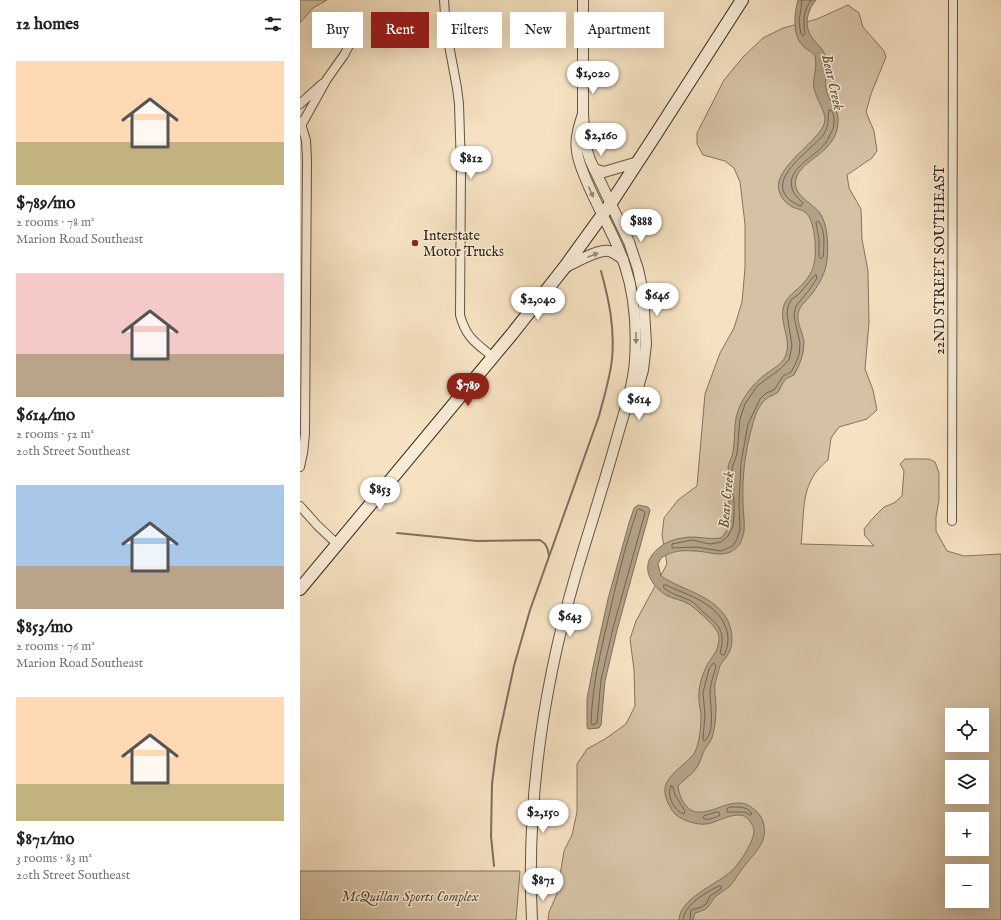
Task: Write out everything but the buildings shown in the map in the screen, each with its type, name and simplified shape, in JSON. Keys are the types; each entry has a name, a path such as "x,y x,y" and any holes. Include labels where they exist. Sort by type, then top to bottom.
{"main road":[{"path":"300,589 493,357 564,268 638,162 742,0"}],"street":[{"path":"444,0 446,29 459,104 461,169 460,314 468,335 493,357"},
{"path":"582,0 582,114 585,144 594,169 629,242 641,280 645,306 646,344 643,370 602,492"},
{"name":"22ND STREET SOUTHEAST","path":"952,521 953,0"},
{"path":"300,467 304,453 305,434 307,160 306,140 301,124 327,79 348,48"},
{"path":"300,104 327,79"},
{"path":"532,920 532,815 537,758 545,707 564,620 631,388 636,331 629,276 623,259 584,177 578,159 577,132 582,114"},
{"path":"594,169 604,172 638,162"},
{"path":"564,268 589,256 606,251 616,254 623,259"},
{"path":"300,506 316,525 337,544"}],"green space":[{"path":"300,0 327,0 313,8 300,23"},
{"path":"848,5 859,13 863,27 884,51 886,57 871,94 866,112 874,131 877,151 872,158 847,175 849,188 861,209 862,239 868,271 869,323 865,369 873,390 877,410 867,419 839,427 831,438 828,460 812,478 805,498 801,544 874,546 865,536 864,529 884,507 894,503 902,496 904,471 900,464 905,459 929,459 935,462 939,473 939,500 936,517 936,531 947,551 964,556 1001,554 1001,920 548,920 549,912 557,894 564,851 572,835 577,812 577,764 587,749 605,739 626,724 635,706 634,670 630,639 636,621 667,564 662,535 664,518 678,500 697,486 705,394 720,353 734,328 742,302 745,268 745,224 740,182 734,168 725,161 703,155 697,144 697,133 724,80 743,57 763,38 783,28 817,19"},
{"name":"McQuillan Sports Complex","path":"300,871 520,871 516,920 300,920"}],"water":[{"path":"798,0 816,0 808,15 807,24 810,35 825,55 827,93 838,115 837,130 833,139 820,154 799,172 796,179 799,194 816,208 825,224 828,246 826,266 818,285 802,305 798,314 798,321 804,342 803,354 799,365 794,375 786,379 778,392 763,401 754,420 744,465 744,531 740,544 737,548 726,554 715,554 699,551 673,552 661,558 658,564 661,576 698,594 715,605 728,621 732,634 731,648 721,665 715,683 716,715 712,738 695,770 678,786 681,798 686,806 692,811 696,812 707,811 734,803 747,804 759,814 763,821 764,838 758,849 730,886 717,895 707,908 695,913 693,920 679,920 685,906 691,900 732,871 748,848 754,830 747,818 742,815 730,816 706,824 686,821 675,814 666,798 665,791 669,779 693,755 697,746 701,724 699,698 702,676 717,649 719,637 717,631 712,625 692,606 661,592 650,578 648,566 652,555 658,548 669,542 687,537 721,538 725,533 730,516 727,491 729,476 728,467 733,452 735,422 738,411 747,393 752,387 784,360 787,351 787,338 783,318 784,305 789,297 807,279 814,264 815,239 810,219 805,212 787,204 784,201 778,185 783,172 823,127 825,120 824,112 814,88 816,65 815,57 797,37 795,18"},
{"path":"638,505 648,507 650,510 617,630 605,681 601,725 599,728 588,729 587,699 608,599 629,523 634,508"}],"waterway":[{"path":"494,866 491,836 492,784 497,745 514,666 530,610 599,416 610,373 613,337 609,304 601,271"},
{"path":"397,533 477,541 540,540 547,547 549,556"}],"place":[{"name":"Interstate Motor Trucks","path":"415,243"}],"water label":[{"name":"Bear Creek","path":"833,82"},
{"name":"Bear Creek","path":"726,500"}]}
